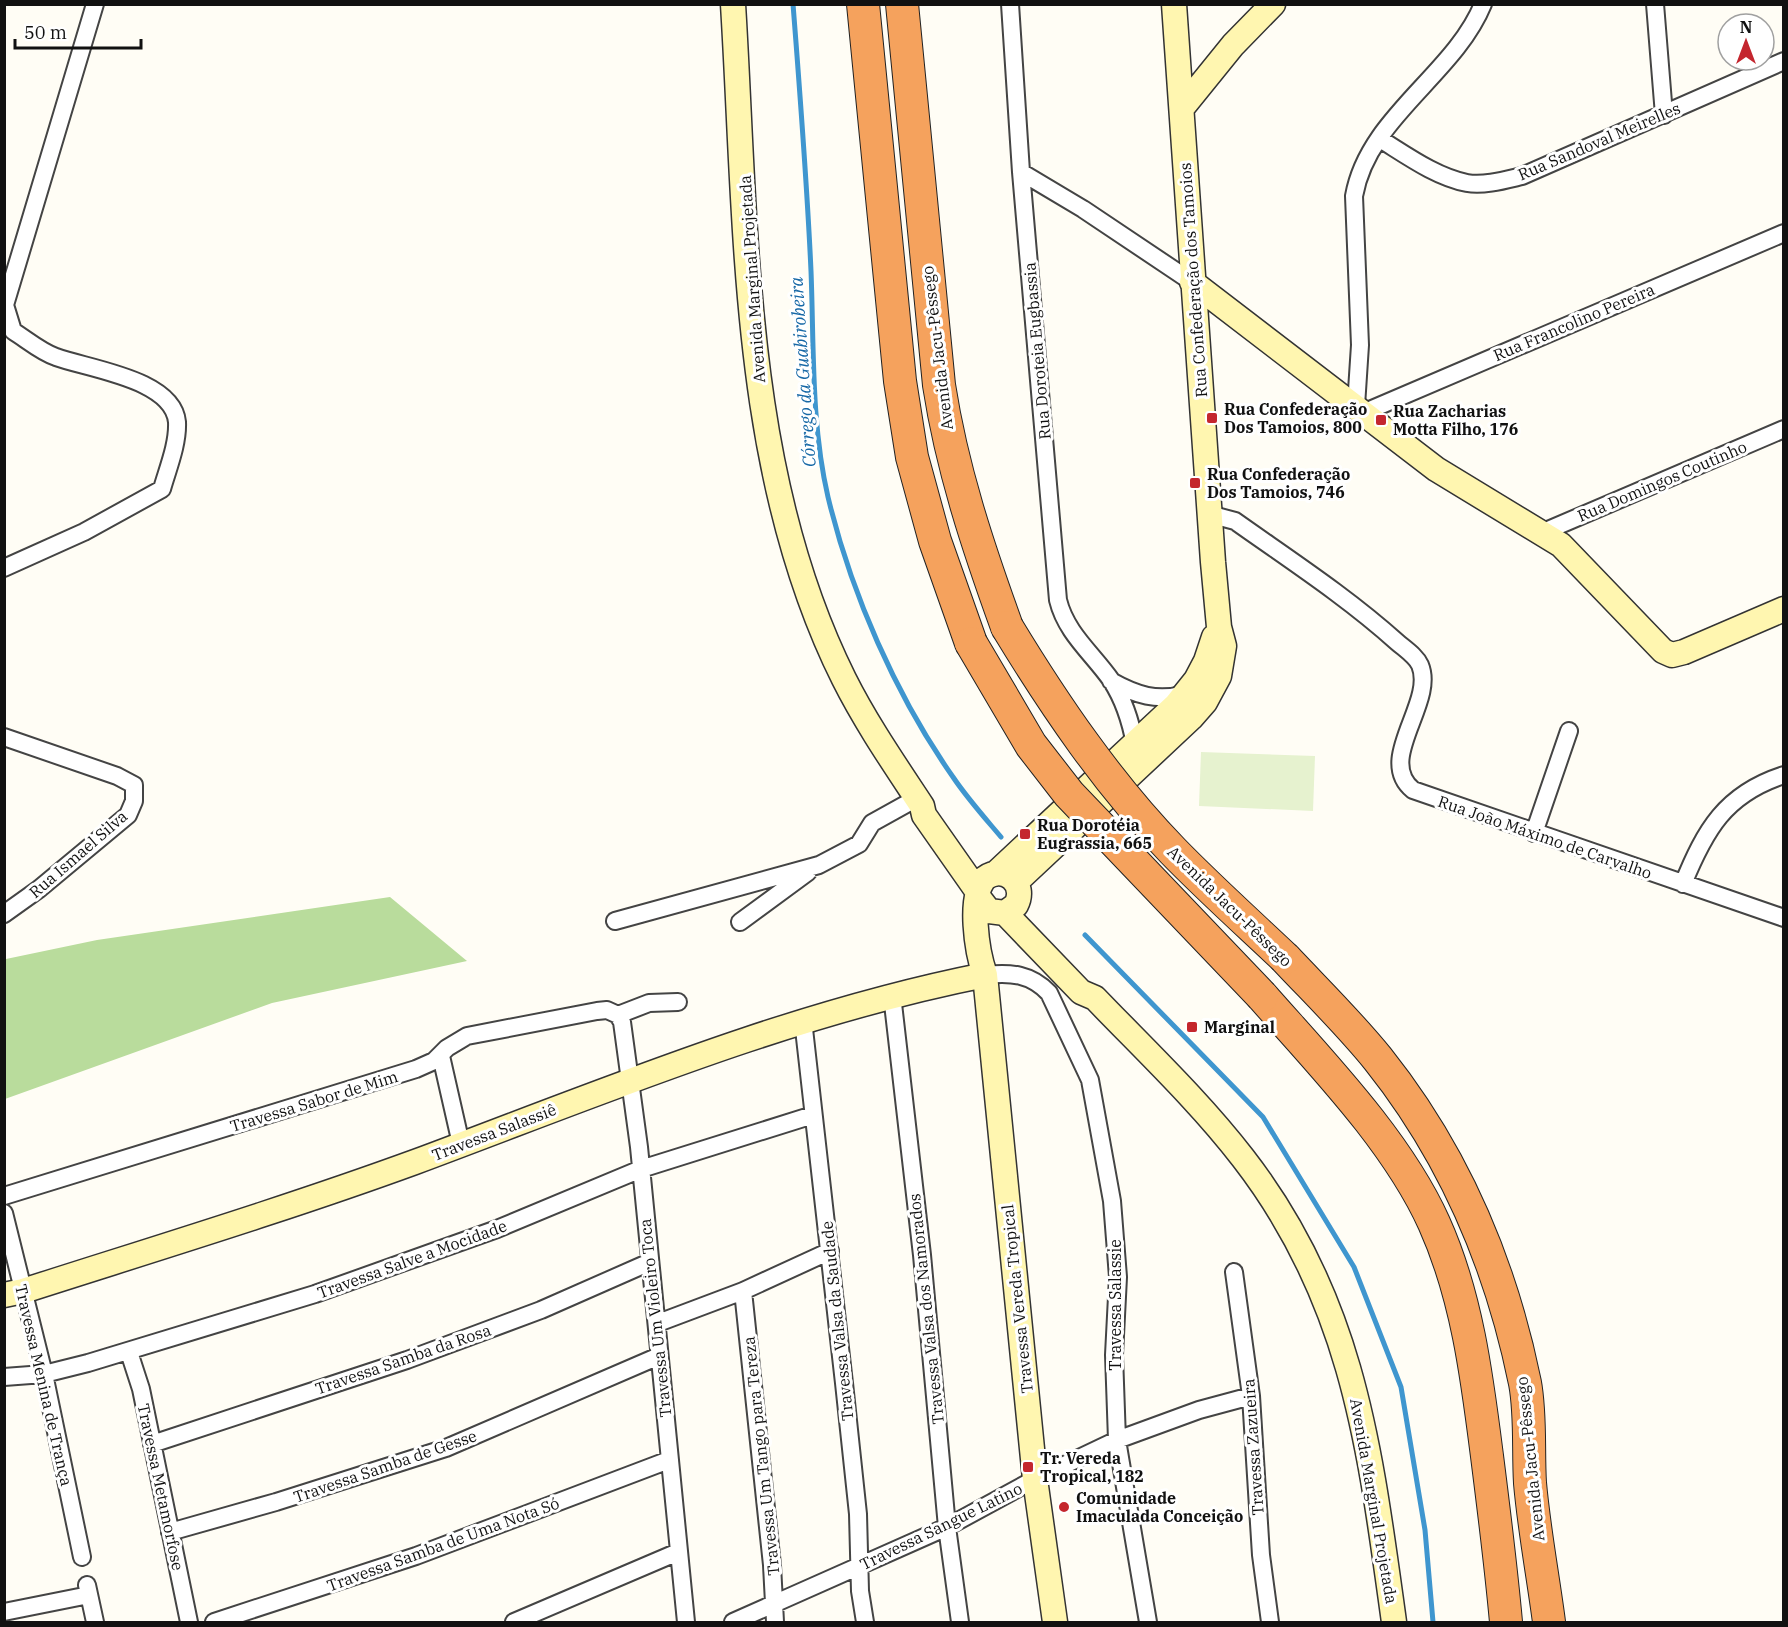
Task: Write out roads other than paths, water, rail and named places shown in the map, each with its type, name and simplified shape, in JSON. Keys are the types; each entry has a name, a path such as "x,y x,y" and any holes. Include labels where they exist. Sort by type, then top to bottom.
{"highway":[{"path":"863,4 900,381 912,457 934,541 971,643 1031,745 1069,794 1262,996 1342,1086 1395,1157 1433,1222 1462,1299 1482,1417 1506,1623"},
{"name":"Avenida Jacu-Pêssego","path":"902,4 945,428 974,533 1007,627 1052,702 1104,771 1172,850 1285,958 1377,1058 1420,1118 1459,1184 1478,1228 1507,1309 1526,1385 1531,1485 1549,1623"}],"main road":[{"name":"Avenida Marginal Projetada","path":"733,4 755,360 772,465 788,532 826,638 844,679 874,733 920,802 924,815 997,894 1091,985 1095,998 1199,1107 1243,1158 1280,1211 1308,1262 1331,1312 1353,1382 1370,1452 1394,1623"},
{"name":"Rua Confederação dos Tamoios","path":"997,894 1205,702 1219,676 1224,645 1219,627 1209,514 1174,4"},
{"path":"1182,108 1233,45 1273,4"},
{"path":"1192,282 1251,329 1361,409 1436,469 1561,544 1581,562 1649,639 1672,655 1784,609"},
{"name":"Rua Confederação dos Tamoios","path":"997,894 1185,694 1206,661 1219,627"},
{"name":"Travessa Vereda Tropical","path":"997,894 976,931 979,959 985,975 1035,1479 1055,1623"},
{"name":"Travessa Salassiê","path":"14,1293 298,1202 630,1080 802,1020 891,995 985,975"}],"street":[{"path":"4,568 84,532 162,489 176,439 177,420 168,401 144,383 53,357 13,331 5,305 95,4"},
{"name":"Rua Doroteia Eugbassia","path":"1010,4 1021,172 1058,600 1068,626 1111,681 1130,718 1135,745"},
{"path":"1361,409 1354,196 1358,175 1380,140 1416,93 1474,27 1483,4"},
{"path":"1655,4 1664,115"},
{"name":"Rua Sandoval Meirelles","path":"1380,140 1438,172 1468,183 1492,183 1522,176 1784,61"},
{"path":"1021,172 1083,208 1192,282"},
{"name":"Rua Francolino Pereira","path":"1361,409 1784,233"},
{"name":"Rua Domingos Coutinho","path":"1541,533 1784,429"},
{"name":"Rua João Máximo de Carvalho","path":"1209,514 1235,521 1375,622 1419,664 1423,686 1403,747 1399,772 1404,783 1426,796 1784,918"},
{"name":"Rua Doroteia Eugbassia","path":"1111,681 1132,693 1157,698 1168,699 1185,694"},
{"path":"1534,833 1569,731"},
{"name":"Rua Ismael Silva","path":"4,737 117,776 134,785 134,801 128,815 39,890 4,914"},
{"path":"1683,884 1699,845 1718,815 1735,799 1767,780 1784,774"},
{"path":"740,922 819,865 859,844 872,823 920,802"},
{"path":"615,921 819,865"},
{"name":"Travessa Salassie","path":"985,975 1008,972 1041,984 1049,993 1089,1080 1112,1201 1117,1242 1114,1355 1117,1440 1148,1623"},
{"name":"Travessa Valsa dos Namorados","path":"891,995 922,1255 947,1527 960,1623"},
{"path":"618,1014 649,1003 678,1002"},
{"name":"Travessa Sabor de Mim","path":"4,1196 416,1069 441,1056 447,1048 467,1036 597,1011 607,1010 618,1014"},
{"name":"Travessa Um Violeiro Toca","path":"618,1014 622,1022 641,1169 686,1623"},
{"name":"Travessa Valsa da Saudade","path":"802,1020 830,1251 858,1514 865,1623"},
{"path":"441,1056 461,1144"},
{"name":"Travessa Salve a Mocidade","path":"4,1377 44,1374 129,1352 403,1265 641,1169 813,1115"},
{"name":"Travessa Menina de Trança","path":"4,1213 14,1293 44,1374 82,1557"},
{"path":"658,1323 743,1291 830,1251"},
{"name":"Travessa Samba da Rosa","path":"152,1444 407,1360 541,1310 650,1262"},
{"name":"Travessa Zazueira","path":"1234,1272 1251,1396 1261,1555 1270,1623"},
{"name":"Travessa Um Tango para Tereza","path":"743,1291 772,1564 775,1623"},
{"name":"Travessa Metamorfose","path":"129,1352 152,1444 189,1623"},
{"name":"Travessa Samba de Gesse","path":"170,1532 276,1502 446,1448 660,1356"},
{"name":"Travessa Sangue Latino","path":"733,1623 947,1527 1035,1479 1117,1440 1199,1410 1251,1396"},
{"name":"Travessa Samba de Uma Nota Só","path":"214,1623 416,1556 669,1460"},
{"path":"514,1623 678,1552"},
{"path":"4,1612 88,1590 95,1623"}],"waterway":[{"name":"Córrego da Guabirobeira","path":"793,4 811,271 814,385 819,441 828,497 849,570 894,678 932,746 970,800 1001,837"},
{"name":"Córrego da Guabirobeira","path":"1085,935 1263,1117 1354,1267 1401,1387 1425,1530 1433,1622"}],"place":[{"name":"Rua Confederação Dos Tamoios, 800","path":"1212,418"},
{"name":"Rua Zacharias Motta Filho, 176","path":"1381,420"},
{"name":"Rua Confederação Dos Tamoios, 746","path":"1195,483"},
{"name":"Rua Dorotéia Eugrassia, 665","path":"1025,834"},
{"name":"Marginal","path":"1192,1027"},
{"name":"Tr. Vereda Tropical, 182","path":"1028,1467"},
{"name":"Comunidade Imaculada Conceição","path":"1064,1507"}]}
